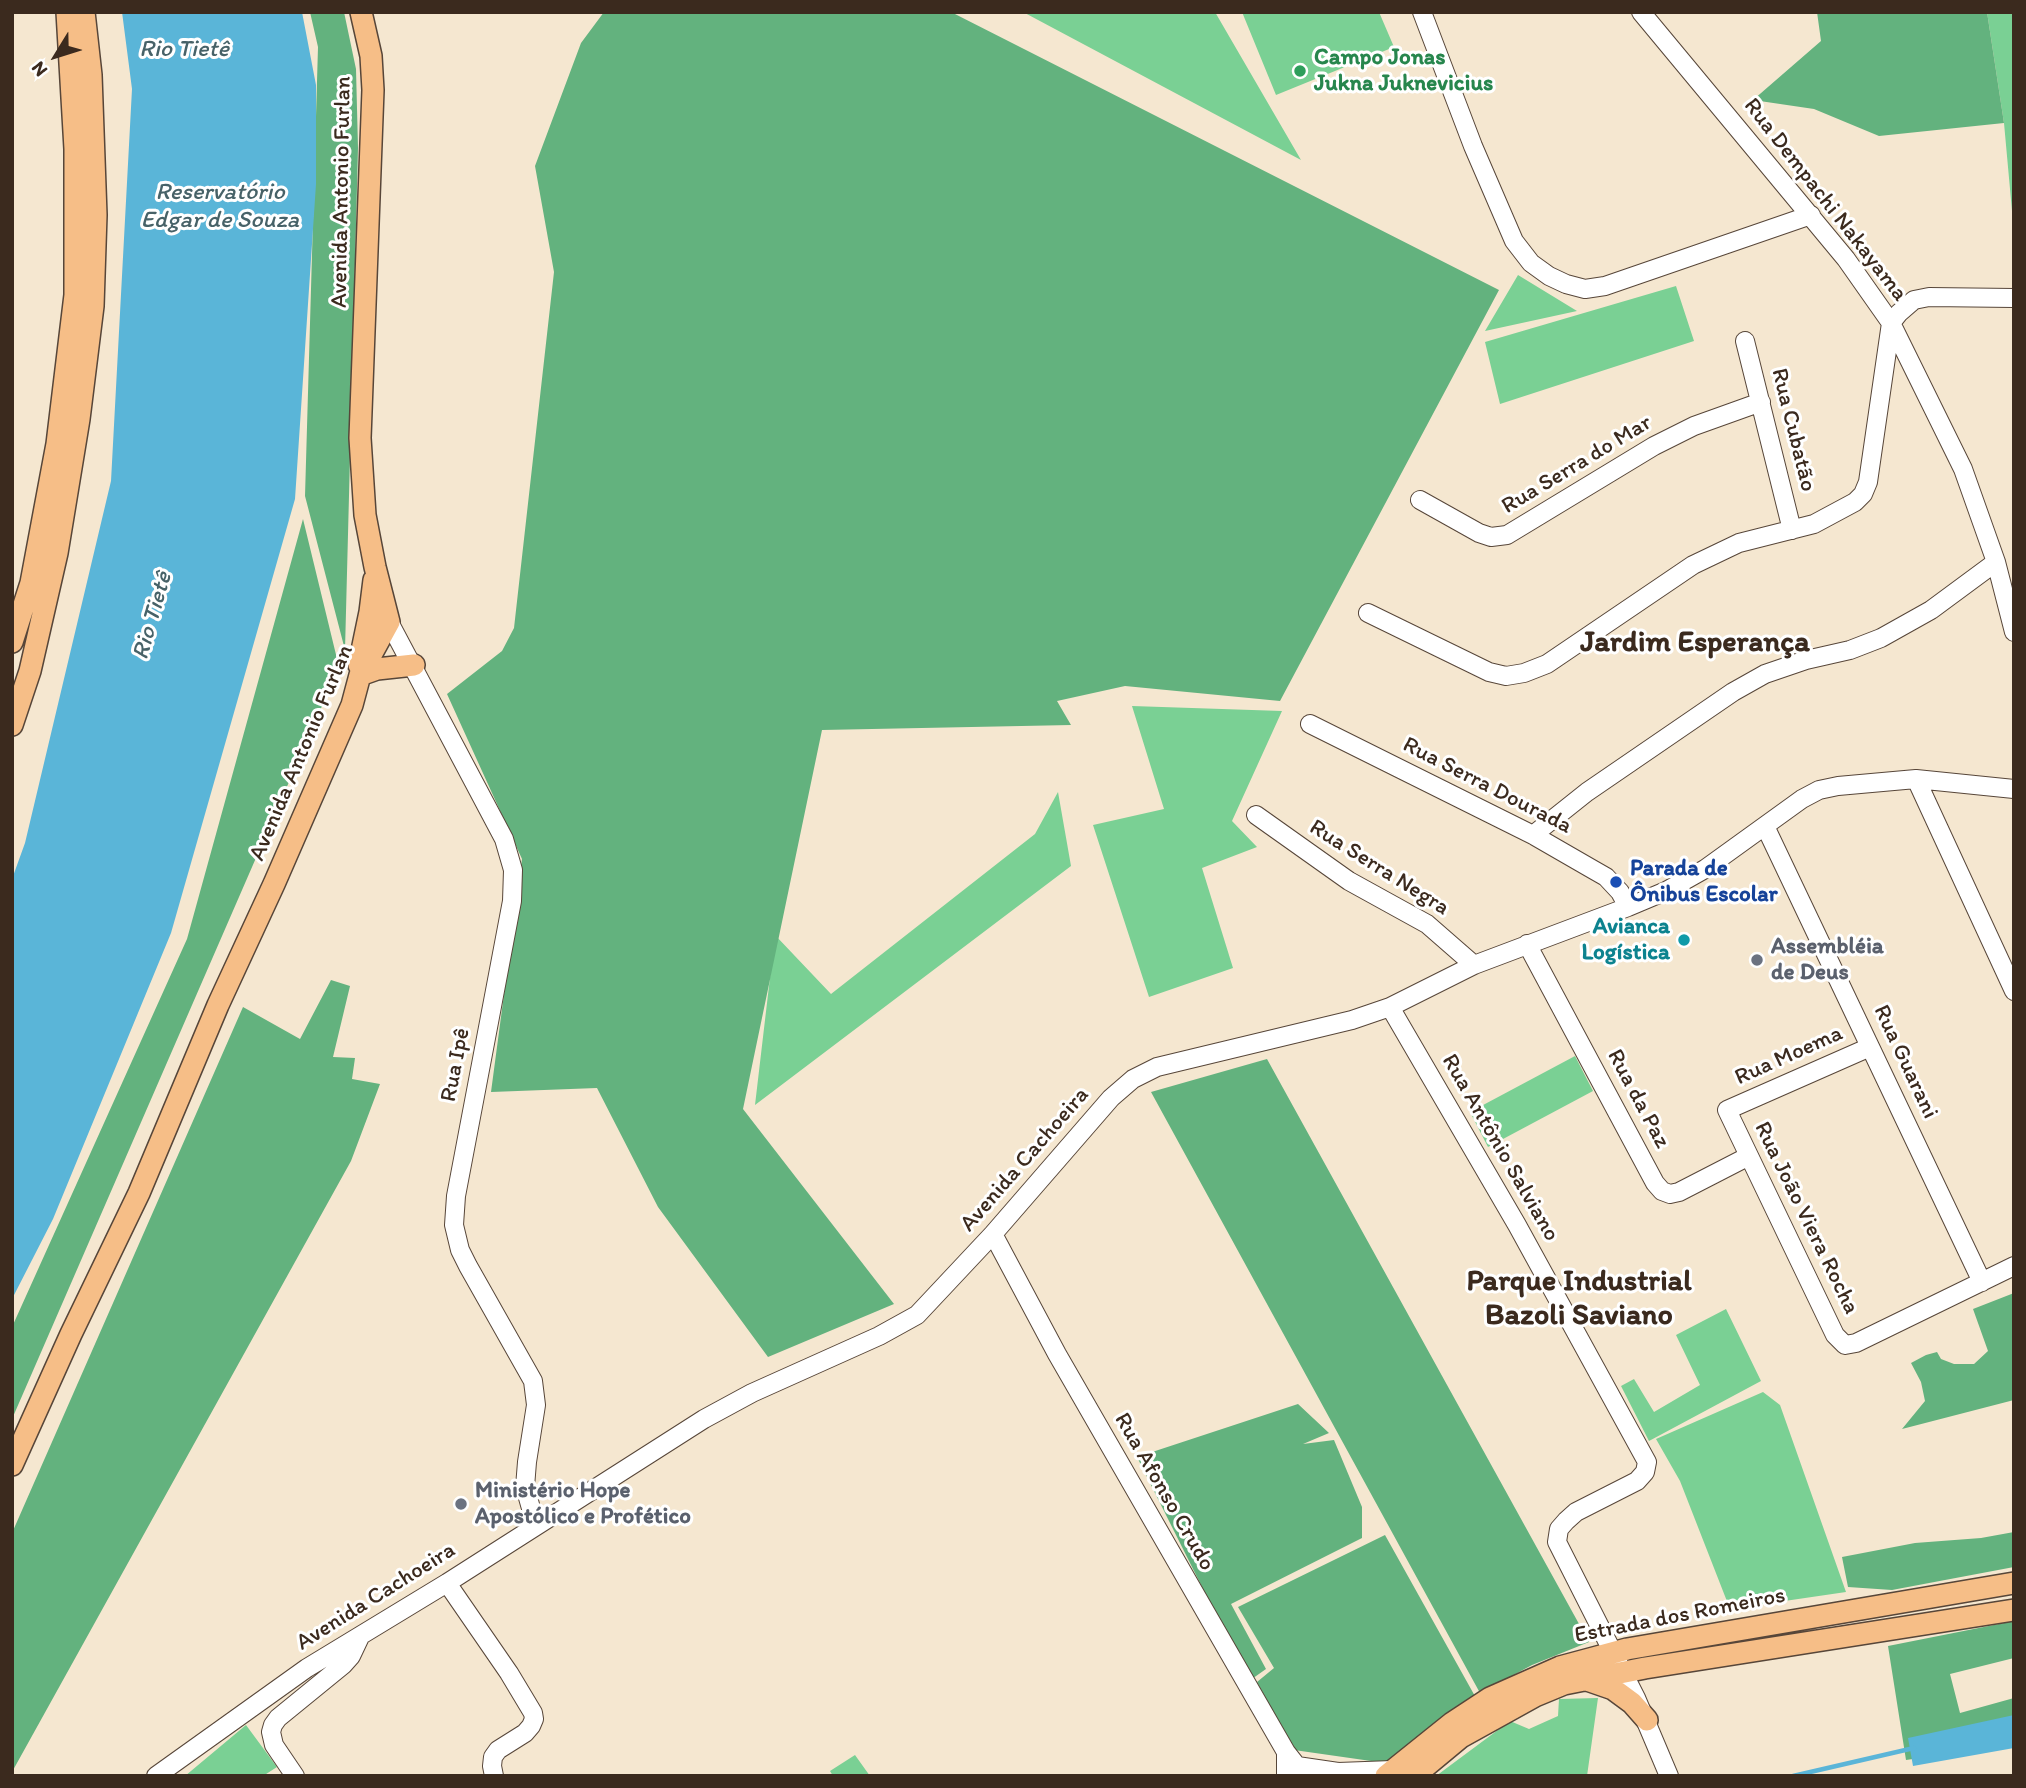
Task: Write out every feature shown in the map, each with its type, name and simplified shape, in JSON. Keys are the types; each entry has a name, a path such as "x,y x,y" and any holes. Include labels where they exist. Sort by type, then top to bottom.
{"main road":[{"path":"12,642 31,583 57,444 75,295 75,149 67,12"},
{"path":"12,725 30,671 57,552 79,419 93,306 96,215 91,75 84,12"},
{"name":"Avenida Antonio Furlan","path":"12,1465 139,1193 218,1005 352,705 360,675 389,622 365,515 360,438 373,89 371,56 362,12"},
{"path":"352,705 370,612 375,567"},
{"path":"360,675 377,668 414,665"},
{"name":"Estrada dos Romeiros","path":"1389,1773 1452,1723 1490,1698 1560,1667 1674,1640 2014,1583"},
{"name":"Estrada dos Romeiros","path":"1414,1776 1461,1737 1535,1696 1564,1685 1645,1668 2014,1610"},
{"path":"1636,1698 1645,1668 1659,1650 1674,1640"},
{"path":"1586,1679 1613,1689 1632,1703 1647,1720"}],"street":[{"path":"1422,12 1473,146 1514,241 1531,263 1549,276 1586,289 1605,286 1811,215"},
{"name":"Rua Dempachi Nakayama","path":"1642,12 1811,215 1846,259 1891,324 1963,469 1996,562 2014,632"},
{"path":"1367,613 1489,672 1506,676 1548,664 1693,565 1739,543 1814,524 1855,502 1863,494 1868,482 1891,324 1914,300 1929,297 2014,298"},
{"name":"Rua Cubatão","path":"1745,341 1792,530"},
{"name":"Rua Serra do Mar","path":"1420,500 1479,533 1491,537 1507,535 1654,446 1694,426 1762,402"},
{"path":"1534,835 1587,792 1732,692 1765,674 1806,660 1850,650 1881,638 1931,610 1996,562"},
{"name":"Rua Ipê","path":"389,622 504,839 513,870 512,901 456,1196 454,1225 460,1250 468,1266 533,1381 536,1405 526,1487 536,1526"},
{"name":"Rua Serra Dourada","path":"1310,724 1534,835 1606,877 1620,892 1628,907"},
{"path":"1916,779 2014,991"},
{"name":"Avenida Cachoeira","path":"156,1776 278,1688 704,1419 752,1393 902,1325 932,1301 1111,1098 1133,1079 1157,1067 1352,1020 1390,1007 1474,965 1666,891 1705,869 1819,790 1916,779 2014,789"},
{"name":"Rua Serra Negra","path":"1256,815 1349,881 1427,924 1474,965"},
{"name":"Rua Guarani","path":"1765,826 1982,1282"},
{"name":"Rua da Paz","path":"1527,944 1655,1183 1662,1191 1670,1194 1679,1192 1749,1156"},
{"name":"Rua Antônio Salviano","path":"1390,1007 1517,1225 1647,1462 1645,1472 1636,1481 1576,1512 1559,1529 1557,1542 1612,1653"},
{"name":"Rua Moema","path":"1727,1111 1870,1047"},
{"name":"Rua João Viera Rocha","path":"1727,1111 1835,1335 1844,1345 1856,1343 1982,1282"},
{"name":"Rua Afonso Crudo","path":"993,1234 1057,1354 1286,1752 1286,1776"},
{"path":"1982,1282 2014,1266"},
{"path":"447,1583 533,1713 534,1719 525,1733 498,1750 493,1757 495,1776"},
{"path":"295,1776 278,1752 271,1732 278,1718 343,1665 351,1656 360,1637"},
{"path":"1612,1653 1647,1720 1669,1776"},
{"path":"1286,1752 1297,1766 1338,1772 1389,1773"}],"green space":[{"path":"310,12 344,12 356,69 358,148 345,650 305,496 318,47"},
{"path":"604,12 951,12 1499,290 1280,701 1125,686 1057,701 1071,725 822,730 743,1109 894,1304 768,1357 658,1207 597,1088 491,1092 522,859 447,694 502,651 514,628 554,272 535,166 581,43"},
{"path":"1023,12 1215,12 1301,160"},
{"name":"Campo Jonas Jukna Juknevicius","path":"1242,12 1379,12 1394,47 1276,95"},
{"path":"1817,12 1987,12 2004,123 1879,136 1814,109 1753,100 1821,41"},
{"path":"1987,12 2014,12 2014,233 2004,123"},
{"path":"1518,275 1577,311 1485,331"},
{"path":"1676,286 1694,341 1500,404 1485,342"},
{"path":"303,519 339,667 12,1419 12,1327 187,939"},
{"path":"1132,706 1282,711 1232,821 1257,847 1202,868 1233,968 1149,997 1093,825 1164,809"},
{"path":"1058,792 1071,866 755,1105 775,935 831,994 1035,834"},
{"path":"331,980 350,986 333,1057 355,1058 352,1079 380,1084 351,1161 12,1772 12,1533 243,1007 300,1039"},
{"path":"1575,1056 1593,1091 1488,1147 1470,1112"},
{"path":"1267,1059 1589,1642 1532,1665 1480,1693 1151,1092"},
{"path":"2014,1293 2014,1400 1902,1429 1925,1401 1921,1382 1911,1363 1937,1352 1941,1359 1954,1364 1974,1364 1988,1351 1973,1309"},
{"path":"1726,1309 1761,1381 1649,1441 1621,1386 1634,1379 1654,1412 1700,1385 1676,1335"},
{"path":"1763,1392 1780,1405 1846,1592 1730,1609 1680,1481 1656,1439"},
{"path":"1298,1404 1329,1433 1303,1444 1334,1440 1362,1507 1362,1538 1231,1604 1266,1669 1249,1681 1137,1457"},
{"path":"2014,1532 2014,1567 1892,1590 1848,1587 1842,1557 1915,1543 1981,1538"},
{"path":"1385,1535 1476,1698 1392,1764 1294,1750 1257,1682 1274,1668 1238,1607"},
{"path":"2014,1621 2014,1658 1950,1674 1960,1713 2014,1698 2014,1744 1906,1760 1888,1646"},
{"path":"1598,1698 1587,1776 1436,1776 1510,1721 1529,1729 1558,1716 1559,1699"},
{"path":"246,1725 277,1767 263,1776 185,1776"},
{"path":"855,1755 870,1776 833,1776 830,1771"}],"water":[{"name":"Reservatório Edgar de Souza","path":"122,12 302,12 316,85 316,184 295,499 171,933 53,1219 12,1299 12,879 25,843 111,481 132,89"},
{"path":"2014,1715 2014,1748 1913,1766 1908,1738"}],"waterway":[{"path":"1793,1776 1914,1748"}],"place":[{"name":"Campo Jonas Jukna Juknevicius","path":"1300,71"},
{"name":"Parada de Ônibus Escolar","path":"1616,882"},
{"name":"Avianca Logística","path":"1684,940"},
{"name":"Assembléia de Deus","path":"1757,960"},
{"name":"Ministério Hope Apostólico e Profético","path":"461,1504"}],"district":[{"name":"Jardim Esperança","path":"1695,643"},
{"name":"Parque Industrial Bazoli Saviano","path":"1579,1299"}],"water label":[{"name":"Rio Tietê","path":"184,50"},
{"name":"Rio Tietê","path":"153,616"}]}
